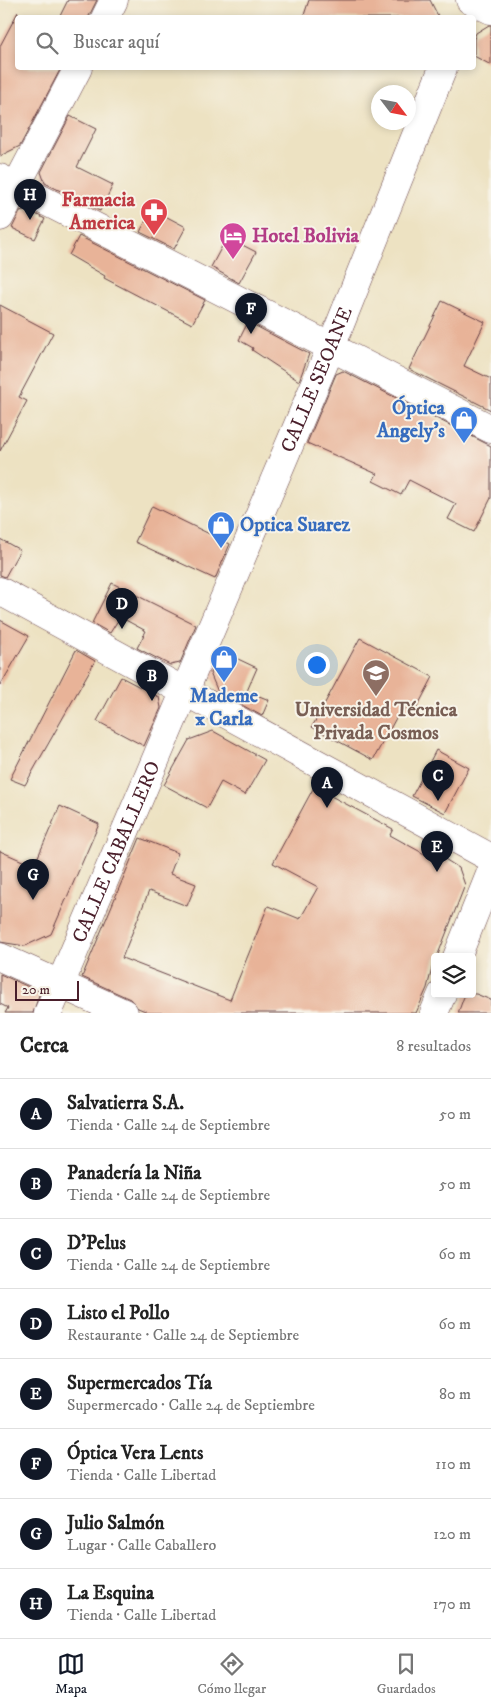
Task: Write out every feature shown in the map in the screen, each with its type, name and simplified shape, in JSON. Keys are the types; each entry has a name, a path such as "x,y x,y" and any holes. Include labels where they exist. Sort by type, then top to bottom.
{"street":[{"path":"106,15 114,0"},
{"path":"464,15 470,0 491,10"},
{"path":"0,217 8,182 77,70"},
{"name":"CALLE SEOANE","path":"185,691 331,347 442,70"},
{"path":"8,182 491,429"},
{"path":"0,591 491,858"},
{"name":"CALLE CABALLERO","path":"48,1013 185,691"},
{"path":"459,953 491,872"},
{"path":"0,957 60,983 114,1011"},
{"path":"434,1013 440,998"}],"building":[{"path":"68,0 97,0 90,15 60,15"},
{"path":"309,0 430,0 438,15 304,15"},
{"path":"15,18 15,70 60,70 20,146 0,156 0,46"},
{"path":"491,25 491,65 476,57 476,33"},
{"path":"70,116 96,129 77,167 113,185 100,211 45,183 41,172"},
{"path":"152,209 186,227 174,249 140,232"},
{"path":"28,210 45,219 35,239 12,228 20,212"},
{"path":"79,236 205,300 192,324 104,278 105,276 69,255"},
{"name":"Hotel Bolivia","path":"227,237 256,252 239,283 211,267"},
{"path":"442,301 485,322 464,366 491,379 491,410 409,369"},
{"path":"0,305 53,333 19,397 27,401 0,451"},
{"path":"248,322 309,354 299,381 239,340"},
{"path":"343,371 491,446 491,498 474,532 448,519 456,504 409,480 401,495 373,481 377,474 307,443 336,374"},
{"path":"152,506 230,544 215,579 135,542"},
{"path":"0,539 20,550 5,577 0,575"},
{"path":"112,583 196,625 180,663 170,665 137,648 146,631 120,617 110,633 92,623"},
{"path":"0,620 29,636 0,686"},
{"name":"Universidad Técnica Privada Cosmos","path":"360,638 433,677 414,713 402,707 373,760 312,727"},
{"path":"76,650 95,661 25,785 10,779"},
{"path":"219,650 257,668 247,691 269,700 262,716 218,692 210,673"},
{"path":"121,677 159,697 161,708 144,746 97,721"},
{"path":"213,731 265,760 245,795 221,782 207,808 164,785 189,740"},
{"path":"436,750 469,768 445,813 412,796"},
{"path":"314,787 393,829 390,835 437,861 440,856 459,868 465,885 439,953 431,953 431,972 427,988 416,1013 150,1013 138,1008 130,999 82,977 140,838 178,853 170,874 196,884 187,906 149,891 122,958 230,1000 268,906 300,919 318,887 273,863"},
{"path":"60,806 99,824 51,934 25,946 0,942 0,851 34,866"},
{"path":"0,974 40,992 33,1013 5,1013 8,1008 0,1004"},
{"path":"476,994 491,1000 491,1013 458,1013 464,998 476,998"}],"place":[{"name":"La Esquina","path":"30,220"},
{"name":"Farmacia America","path":"154,236"},
{"name":"Hotel Bolivia","path":"233,260"},
{"name":"Óptica Vera Lents","path":"251,334"},
{"name":"Óptica Angely's","path":"464,444"},
{"name":"Optica Suarez","path":"221,549"},
{"name":"Listo el Pollo","path":"122,629"},
{"name":"Mademe x Carla","path":"224,683"},
{"name":"Universidad Técnica Privada Cosmos","path":"376,697"},
{"name":"Panadería la Niña","path":"152,701"},
{"name":"D'Pelus","path":"438,801"},
{"name":"Salvatierra S.A.","path":"327,808"},
{"name":"Supermercados Tía","path":"437,872"},
{"name":"Julio Salmón","path":"33,900"}]}
